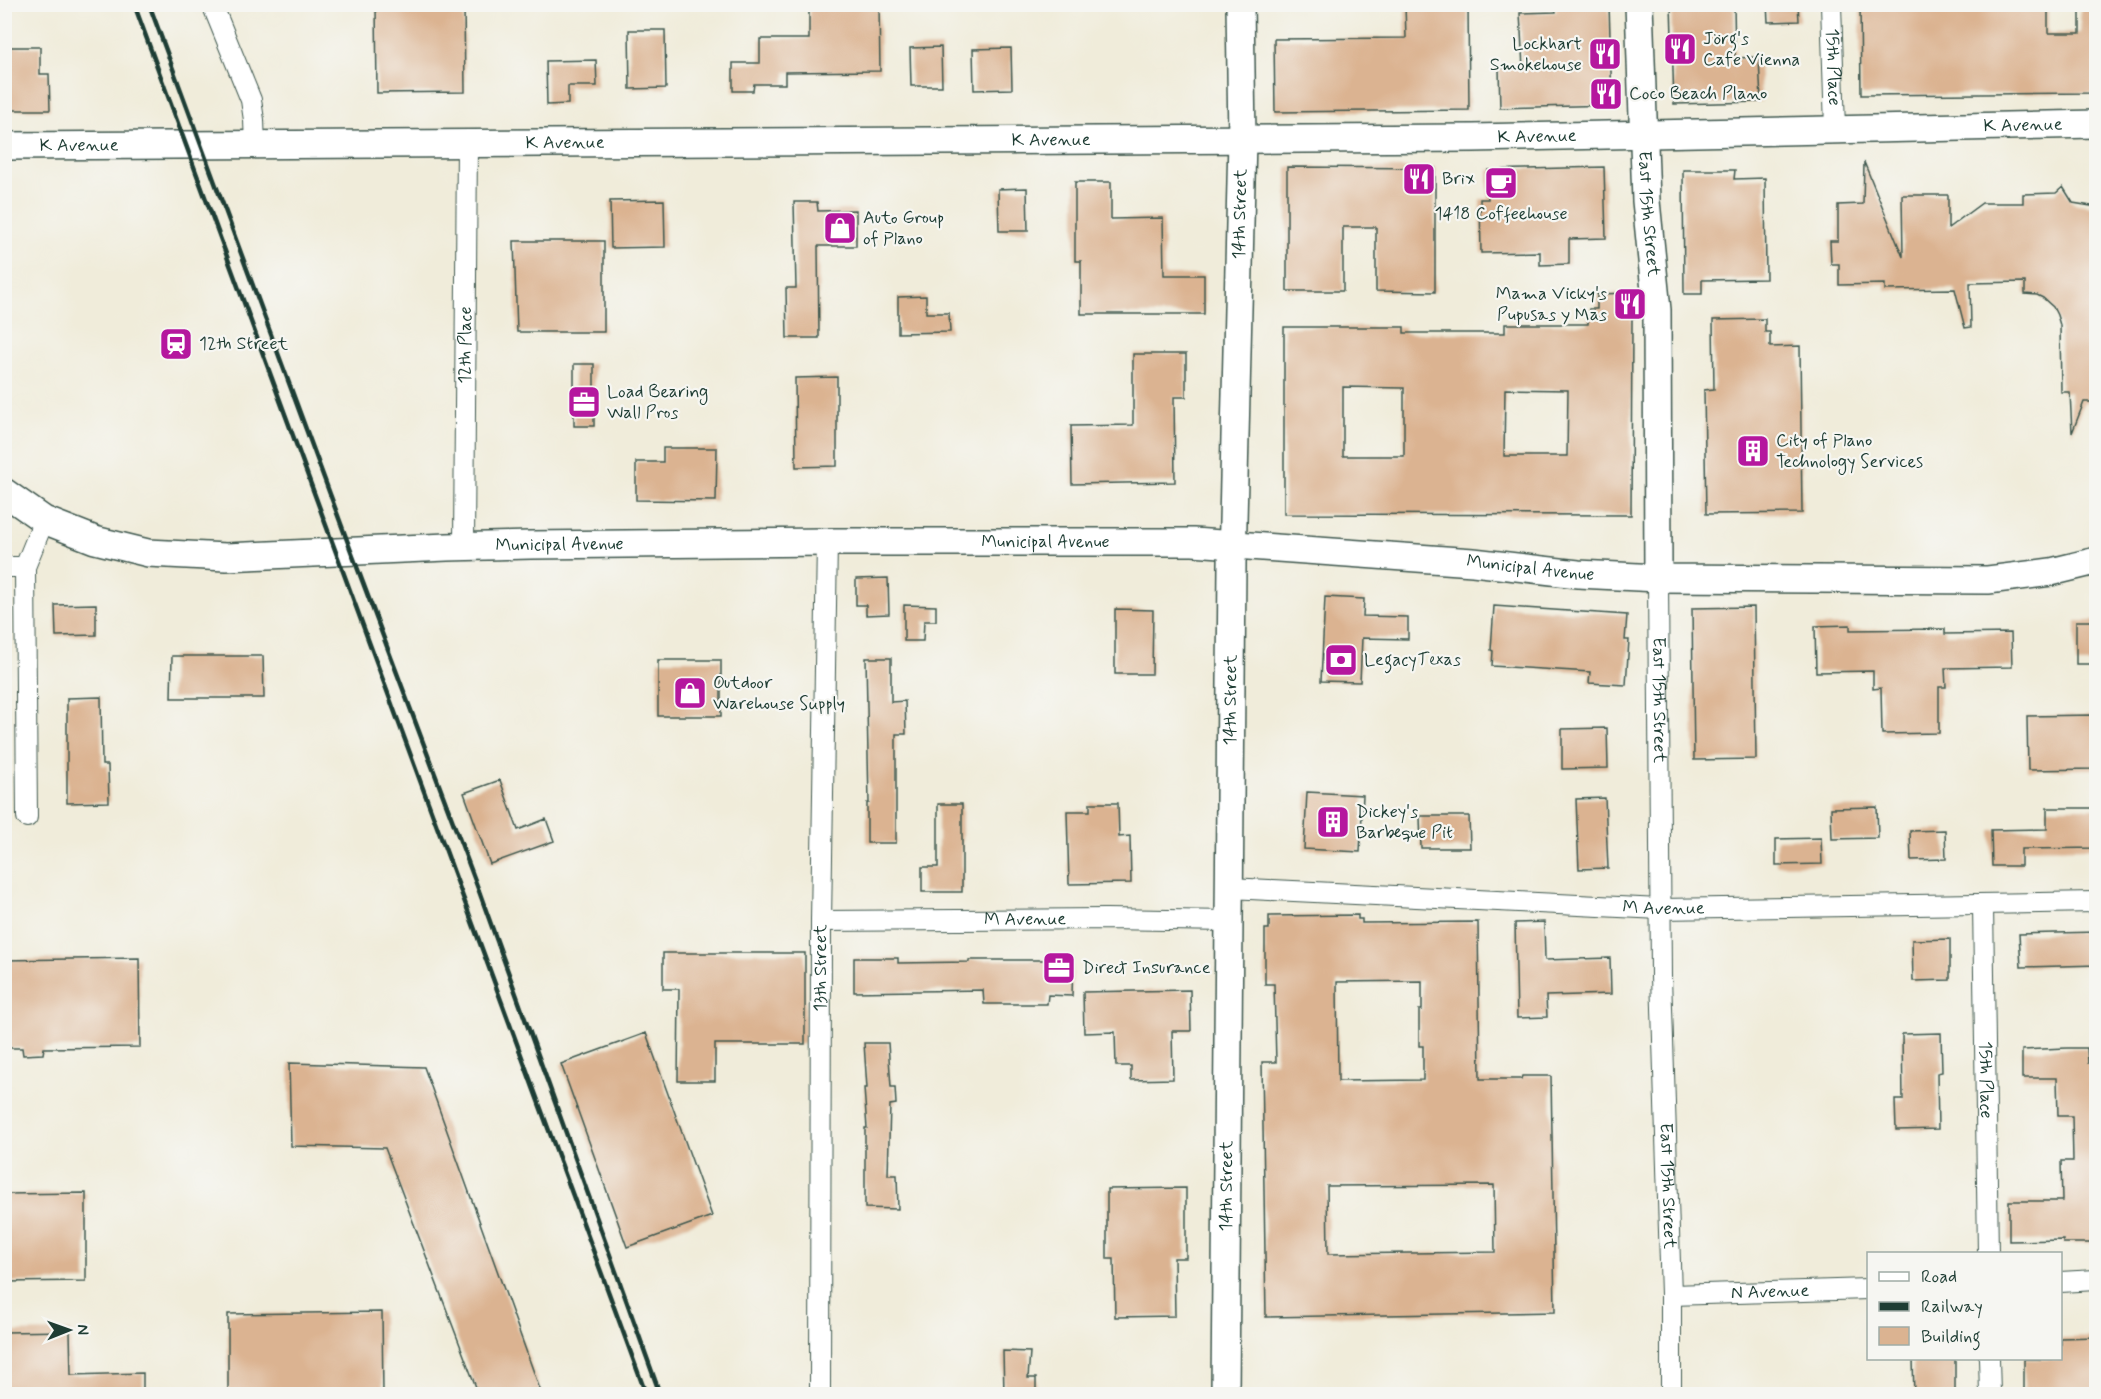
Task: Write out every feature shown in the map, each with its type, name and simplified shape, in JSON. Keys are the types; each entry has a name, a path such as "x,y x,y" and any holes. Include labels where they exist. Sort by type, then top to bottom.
{"main road":[{"name":"14th Street","path":"1225,1395 1233,544 1242,139 1240,4"},
{"name":"East 15th Street","path":"1639,4 1642,136 1657,310 1658,578"},
{"name":"K Avenue","path":"4,146 1642,136 1835,129 2097,124"},
{"name":"Municipal Avenue","path":"4,492 44,520 95,540 148,553 226,557 464,546 827,542 1192,542 1480,562 1578,574 1658,578 1988,580 2051,572 2097,561"}],"street":[{"path":"212,4 251,100 255,145"},
{"name":"15th Place","path":"1831,4 1835,129"},
{"name":"12th Place","path":"464,546 467,142"},
{"path":"27,817 25,567 44,520"},
{"name":"13th Street","path":"820,1395 821,921 827,542"},
{"path":"4,567 25,567"},
{"name":"East 15th Street","path":"1658,578 1660,909 1671,1296 1671,1395"},
{"name":"M Avenue","path":"1230,888 1660,909 2097,902"},
{"name":"15th Place","path":"1983,904 1988,1252"},
{"name":"M Avenue","path":"821,921 1106,919 1229,921"},
{"path":"2062,1282 2097,1280"},
{"name":"N Avenue","path":"1671,1296 1867,1289"},
{"path":"1989,1360 1990,1395"}],"building":[{"path":"376,4 464,4 465,92 377,93"},
{"path":"809,4 879,4 880,71 785,72 785,84 754,84 753,91 733,91 733,63 760,63 760,39 809,39"},
{"path":"1405,4 1468,4 1469,110 1275,112 1274,39 1406,38"},
{"path":"1556,4 1609,4 1612,105 1500,108 1499,68 1523,68 1520,13 1556,12"},
{"path":"1671,4 1734,4 1735,58 1759,57 1761,102 1674,104"},
{"path":"1767,4 1798,4 1799,21 1768,22"},
{"path":"1860,4 2048,4 2048,33 2080,33 2080,4 2097,4 2097,93 1861,95"},
{"path":"629,30 665,30 666,88 630,89"},
{"path":"4,47 40,47 40,74 49,74 50,110 4,110"},
{"path":"941,47 942,86 911,86 910,48"},
{"path":"1011,48 1012,89 974,90 973,49"},
{"path":"596,60 597,86 568,86 568,104 547,105 546,61"},
{"path":"1864,162 1903,257 1902,195 1948,195 1948,228 1982,203 2023,203 2023,194 2056,193 2063,187 2073,203 2097,207 2097,402 2084,402 2072,433 2070,392 2061,392 2060,325 2057,315 2053,307 2043,298 2025,294 2025,282 1970,283 1971,327 1965,328 1955,289 1885,290 1885,284 1839,285 1839,264 1831,264 1830,241 1838,241 1838,205 1863,204"},
{"path":"1287,167 1435,168 1435,292 1376,291 1376,227 1343,227 1343,291 1287,291"},
{"path":"1604,167 1606,238 1569,239 1569,264 1540,265 1540,252 1481,253 1480,199 1488,199 1488,170"},
{"path":"1683,170 1735,170 1734,179 1765,178 1766,279 1702,280 1702,294 1684,294"},
{"path":"1075,182 1111,182 1111,219 1163,218 1164,275 1204,275 1204,314 1081,314 1081,261 1075,261"},
{"path":"1027,188 1028,231 999,231 998,189"},
{"path":"664,200 665,247 611,248 610,201"},
{"path":"794,202 817,202 818,211 856,210 856,246 818,246 819,338 787,338 786,288 796,288"},
{"path":"514,241 604,241 604,332 517,332"},
{"path":"1634,293 1631,515 1284,514 1284,327 1404,327 1404,333 1505,333 1505,324 1588,324 1589,309 1597,309 1597,294","holes":["1343,387 1404,388 1404,456 1343,456","1505,389 1568,390 1567,456 1504,456"]},
{"path":"926,296 926,313 949,313 950,332 898,333 898,297"},
{"name":"City of Plano Technology Services","path":"1765,319 1765,332 1770,332 1770,347 1800,346 1802,513 1706,514 1704,390 1714,389 1713,320"},
{"path":"1133,354 1186,354 1186,397 1174,397 1175,482 1072,484 1071,426 1133,425"},
{"path":"574,364 594,364 594,426 574,426"},
{"path":"837,377 837,466 796,467 795,378"},
{"path":"663,448 717,448 716,501 636,500 636,462 663,462"},
{"path":"888,578 889,614 866,615 866,605 856,605 856,579"},
{"name":"LegacyTexas","path":"1325,597 1364,599 1363,616 1408,617 1408,639 1362,638 1360,682 1321,681"},
{"path":"96,604 96,635 56,636 55,605"},
{"path":"904,605 936,606 936,621 924,621 923,641 904,641"},
{"path":"1494,606 1627,615 1625,640 1629,640 1626,685 1589,683 1590,672 1492,666"},
{"path":"1754,607 1756,759 1694,760 1692,608"},
{"path":"1115,609 1153,610 1152,674 1115,674"},
{"path":"2076,621 2097,621 2097,664 2076,664"},
{"path":"1850,625 1850,630 1945,629 1945,634 2011,633 2012,667 1945,668 1946,687 1939,687 1939,733 1882,734 1881,688 1873,689 1873,671 1816,672 1815,626"},
{"path":"172,656 263,656 264,698 171,698"},
{"path":"866,658 891,658 891,702 905,701 906,734 896,734 896,843 867,843 867,803 869,803"},
{"path":"658,660 721,660 721,716 658,716"},
{"path":"101,697 102,765 108,765 109,802 67,803 67,698"},
{"path":"2095,715 2096,769 2028,770 2027,716"},
{"path":"1607,728 1608,768 1562,769 1562,729"},
{"path":"500,780 518,830 546,819 554,841 490,864 464,793"},
{"name":"Dickey's Barbeque Pit","path":"1307,792 1363,795 1360,852 1304,849"},
{"path":"1605,798 1608,868 1579,869 1576,799"},
{"path":"1090,803 1118,803 1119,837 1130,836 1131,883 1069,884 1067,811 1090,811"},
{"path":"938,804 962,804 962,892 922,892 922,867 938,867"},
{"path":"1877,807 1878,838 1832,839 1831,808"},
{"path":"2047,808 2097,808 2097,848 2021,849 2021,866 1992,866 1991,830 2047,829"},
{"path":"1420,816 1469,816 1470,848 1421,848"},
{"path":"1945,830 1946,859 1911,860 1910,831"},
{"path":"1821,838 1822,864 1776,865 1776,839"},
{"path":"1358,915 1362,923 1478,922 1480,1079 1551,1076 1555,1312 1266,1317 1262,1062 1276,1062 1274,984 1265,984 1265,929 1269,929 1269,916","holes":["1422,981 1419,1046 1423,1046 1423,1080 1338,1081 1337,982","1494,1185 1495,1252 1328,1254 1327,1186"]},
{"path":"1544,922 1545,960 1610,958 1611,994 1546,996 1547,1017 1517,1018 1515,923"},
{"path":"2097,932 2097,965 2021,967 2019,934"},
{"path":"1950,939 1950,980 1913,981 1912,940"},
{"path":"663,953 805,953 805,1044 715,1044 715,1081 678,1081 679,989 663,989"},
{"path":"139,958 140,1047 44,1048 43,1054 23,1055 22,1048 4,1048 4,960"},
{"path":"854,958 898,958 898,963 1073,960 1072,996 1048,995 1047,1004 984,1004 983,990 854,992"},
{"path":"1190,990 1191,1031 1172,1031 1173,1079 1131,1080 1131,1066 1116,1066 1115,1032 1084,1033 1083,992"},
{"path":"646,1033 712,1216 627,1247 561,1064"},
{"path":"1941,1033 1942,1072 1937,1073 1938,1129 1896,1130 1895,1100 1903,1100 1902,1034"},
{"path":"864,1043 888,1043 891,1087 895,1087 896,1104 890,1105 888,1175 897,1175 898,1209 865,1208 865,1128 867,1128 864,1088 867,1088"},
{"path":"2087,1048 2088,1063 2096,1063 2097,1243 2063,1243 2063,1240 2009,1241 2009,1201 2062,1201 2061,1161 2073,1161 2072,1116 2058,1116 2057,1078 2022,1078 2022,1050"},
{"path":"289,1063 424,1067 542,1395 479,1395 385,1148 291,1146"},
{"path":"1186,1188 1186,1258 1174,1258 1175,1316 1115,1317 1114,1259 1107,1259 1107,1189"},
{"path":"86,1193 86,1281 4,1282 4,1194"},
{"path":"382,1312 383,1395 228,1395 228,1314"},
{"path":"70,1331 71,1375 143,1373 143,1395 4,1395 4,1332"},
{"path":"2097,1337 2097,1395 2024,1395 2024,1360 2062,1360 2062,1338"},
{"path":"1003,1351 1030,1352 1028,1378 1036,1378 1036,1395 1004,1395"},
{"path":"1913,1360 1955,1360 1955,1395 1914,1395"}],"railway":[{"path":"134,4 646,1394"},
{"path":"149,4 479,891 660,1394"}],"place":[{"name":"Jörg's Cafe Vienna","path":"1680,49"},
{"name":"Lockhart Smokehouse","path":"1605,54"},
{"name":"Coco Beach Plano","path":"1606,94"},
{"name":"Brix","path":"1419,179"},
{"name":"1418 Coffeehouse","path":"1501,183"},
{"name":"Auto Group of Plano","path":"840,228"},
{"name":"Mama Vicky's Pupusas y Mas","path":"1630,304"},
{"name":"12th Street","path":"176,344"},
{"name":"Load Bearing Wall Pros","path":"584,402"},
{"name":"City of Plano Technology Services","path":"1753,451"},
{"name":"LegacyTexas","path":"1341,660"},
{"name":"Outdoor Warehouse Supply","path":"690,693"},
{"name":"Dickey's Barbeque Pit","path":"1333,822"},
{"name":"Direct Insurance","path":"1059,968"}]}
